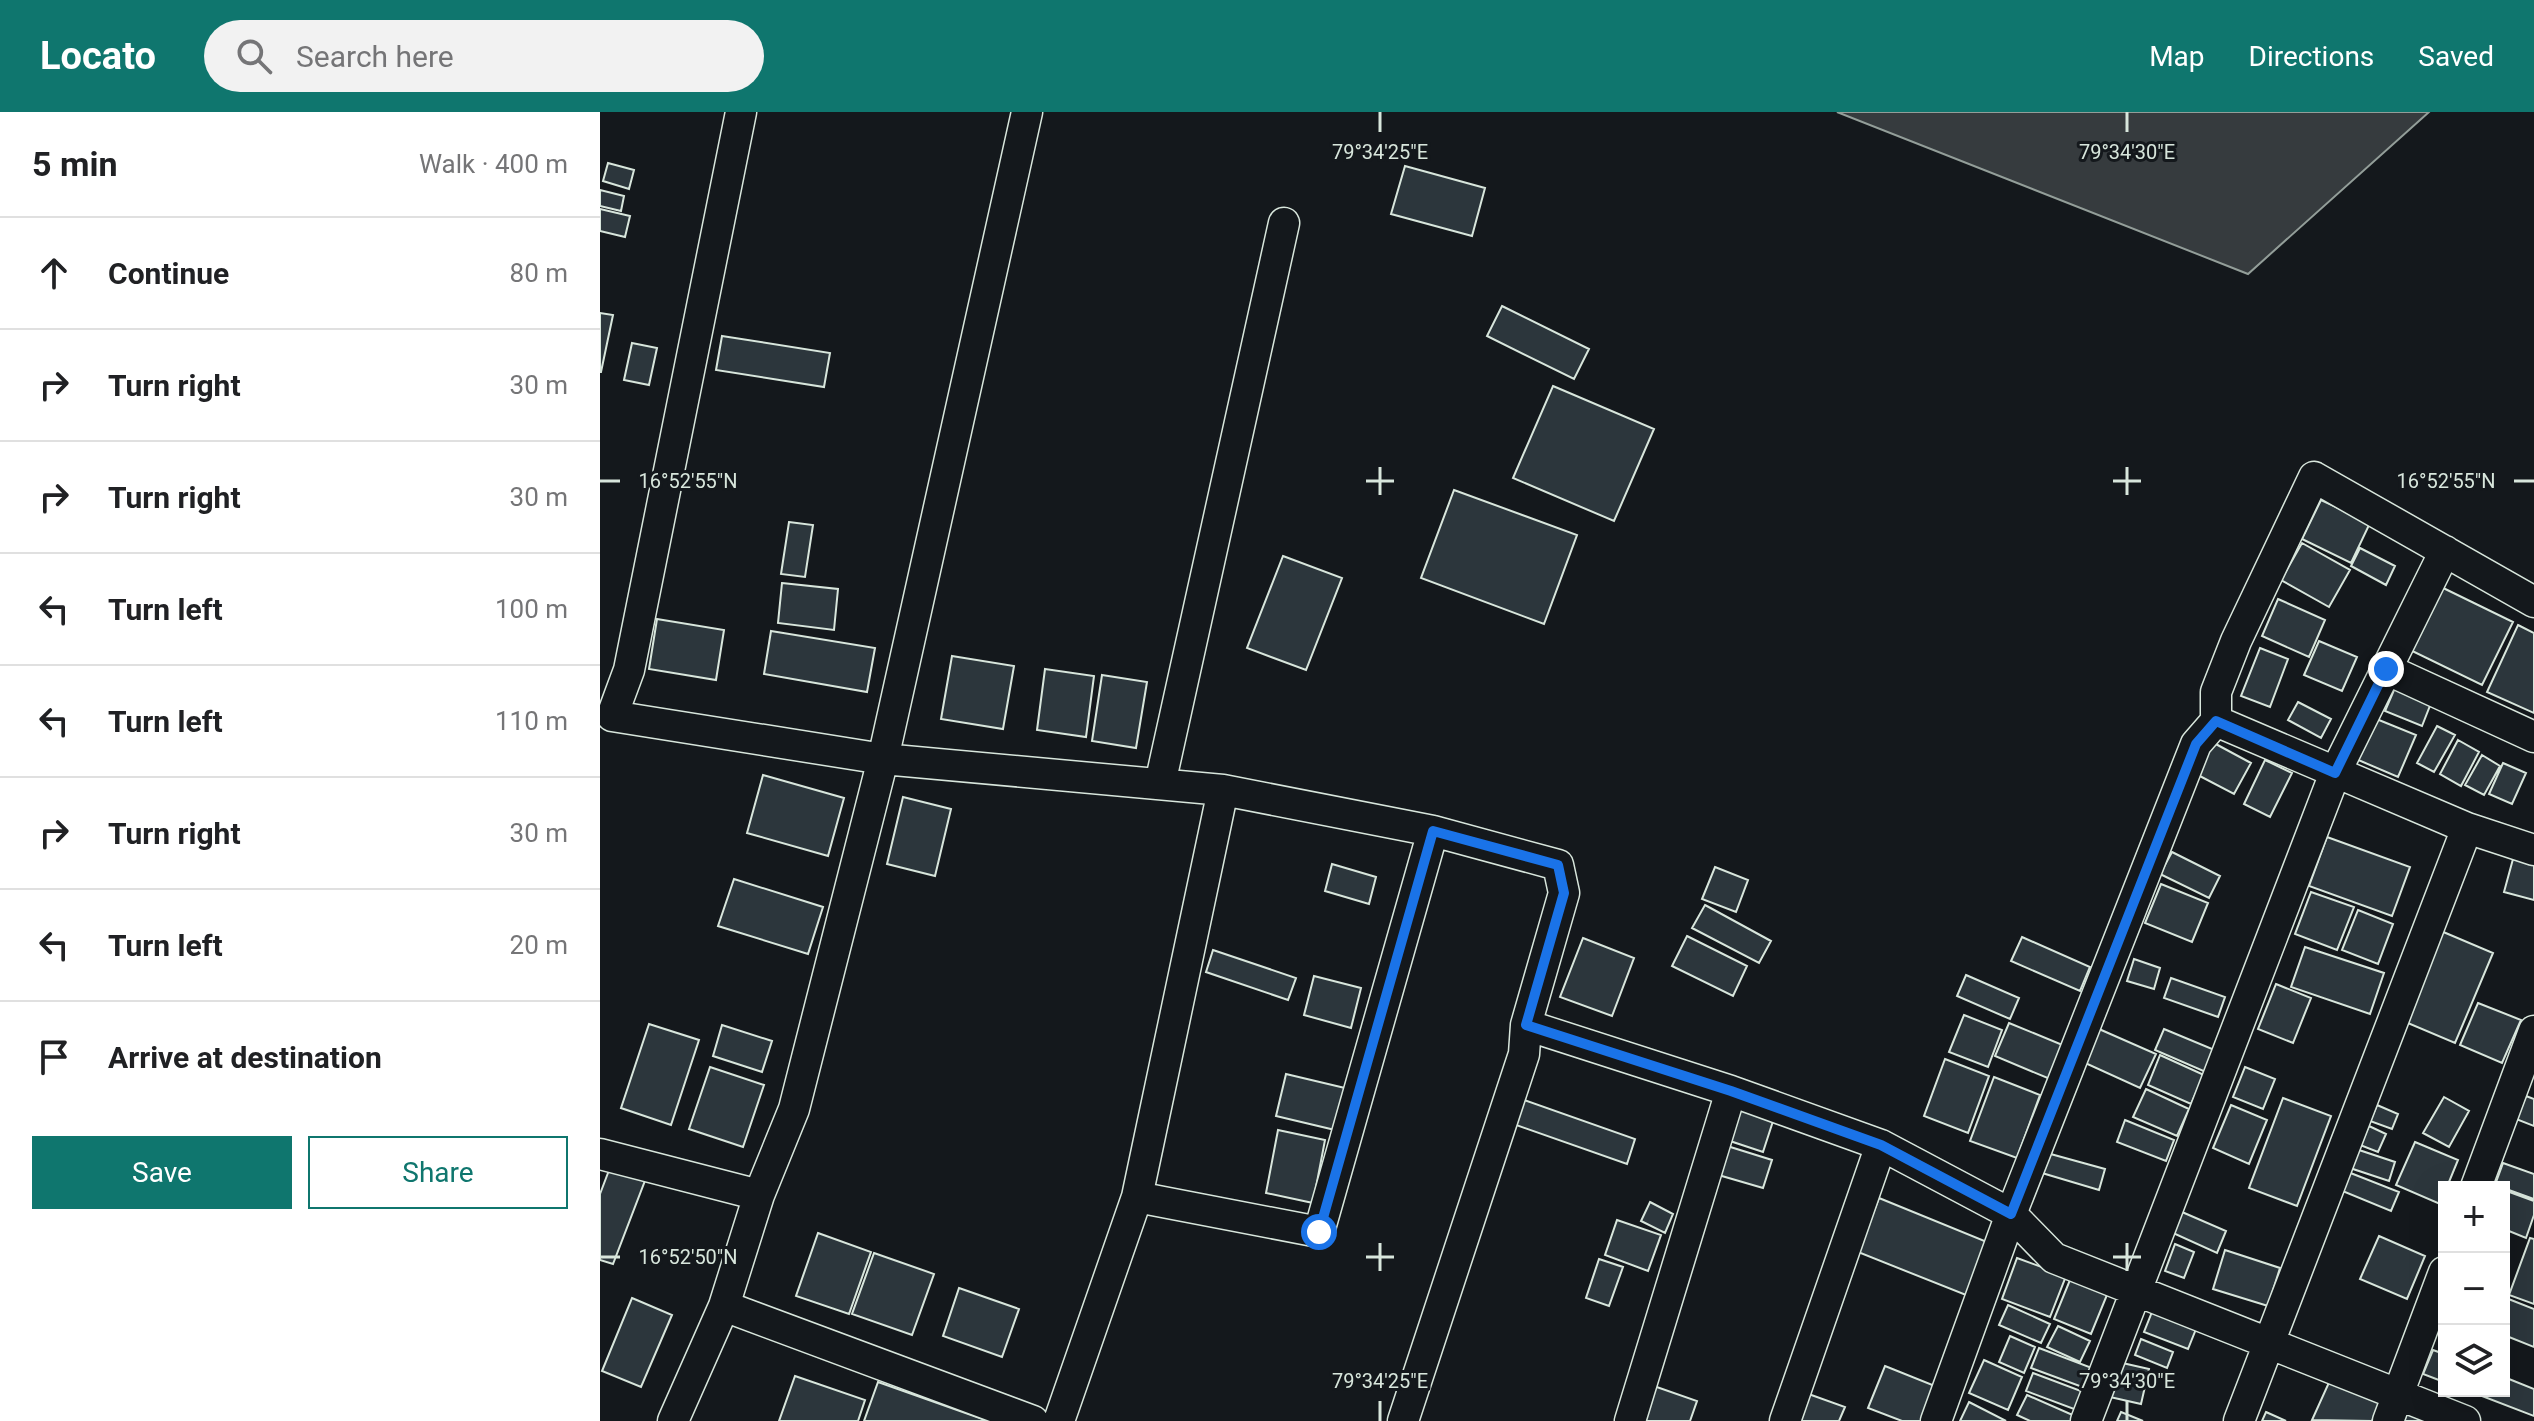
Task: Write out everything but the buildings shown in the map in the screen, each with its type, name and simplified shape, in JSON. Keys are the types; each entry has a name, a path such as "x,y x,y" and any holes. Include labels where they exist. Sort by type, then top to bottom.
{"street":[{"path":"741,112 629,670 612,716 883,759 1223,790 1433,831 1558,865 1564,893 1526,1025 1524,1054 1403,1421"},
{"path":"673,1421 724,1306 759,1195 794,1109 883,759 1027,112"},
{"path":"1160,784 1284,223"},
{"path":"1936,1421 2011,1214 2196,744 2216,721 2216,692 2236,641 2314,477 2534,602"},
{"path":"2086,1421 2335,773 2445,551"},
{"path":"2386,669 2534,737"},
{"path":"2216,721 2467,828 2534,850"},
{"path":"1059,1421 1137,1197 1223,790"},
{"path":"2239,1421 2467,828"},
{"path":"1137,1197 1319,1232 1433,831"},
{"path":"1526,1025 1731,1091 1881,1145 2011,1214 2054,1258 2268,1344 2393,1408 2465,1421"},
{"path":"2478,1181 2534,1031"},
{"path":"1630,1421 1731,1091"},
{"path":"1785,1421 1881,1145"},
{"path":"600,1154 759,1195"},
{"path":"2393,1408 2438,1288"},
{"path":"724,1306 1033,1421"}],"shaded area":[{"path":"1837,112 2429,112 2248,274"}],"route":[{"path":"1319,1232 1433,831 1558,865 1564,893 1526,1025 1731,1091 1881,1145 2011,1214 2196,744 2216,721 2335,773 2386,669"}]}
